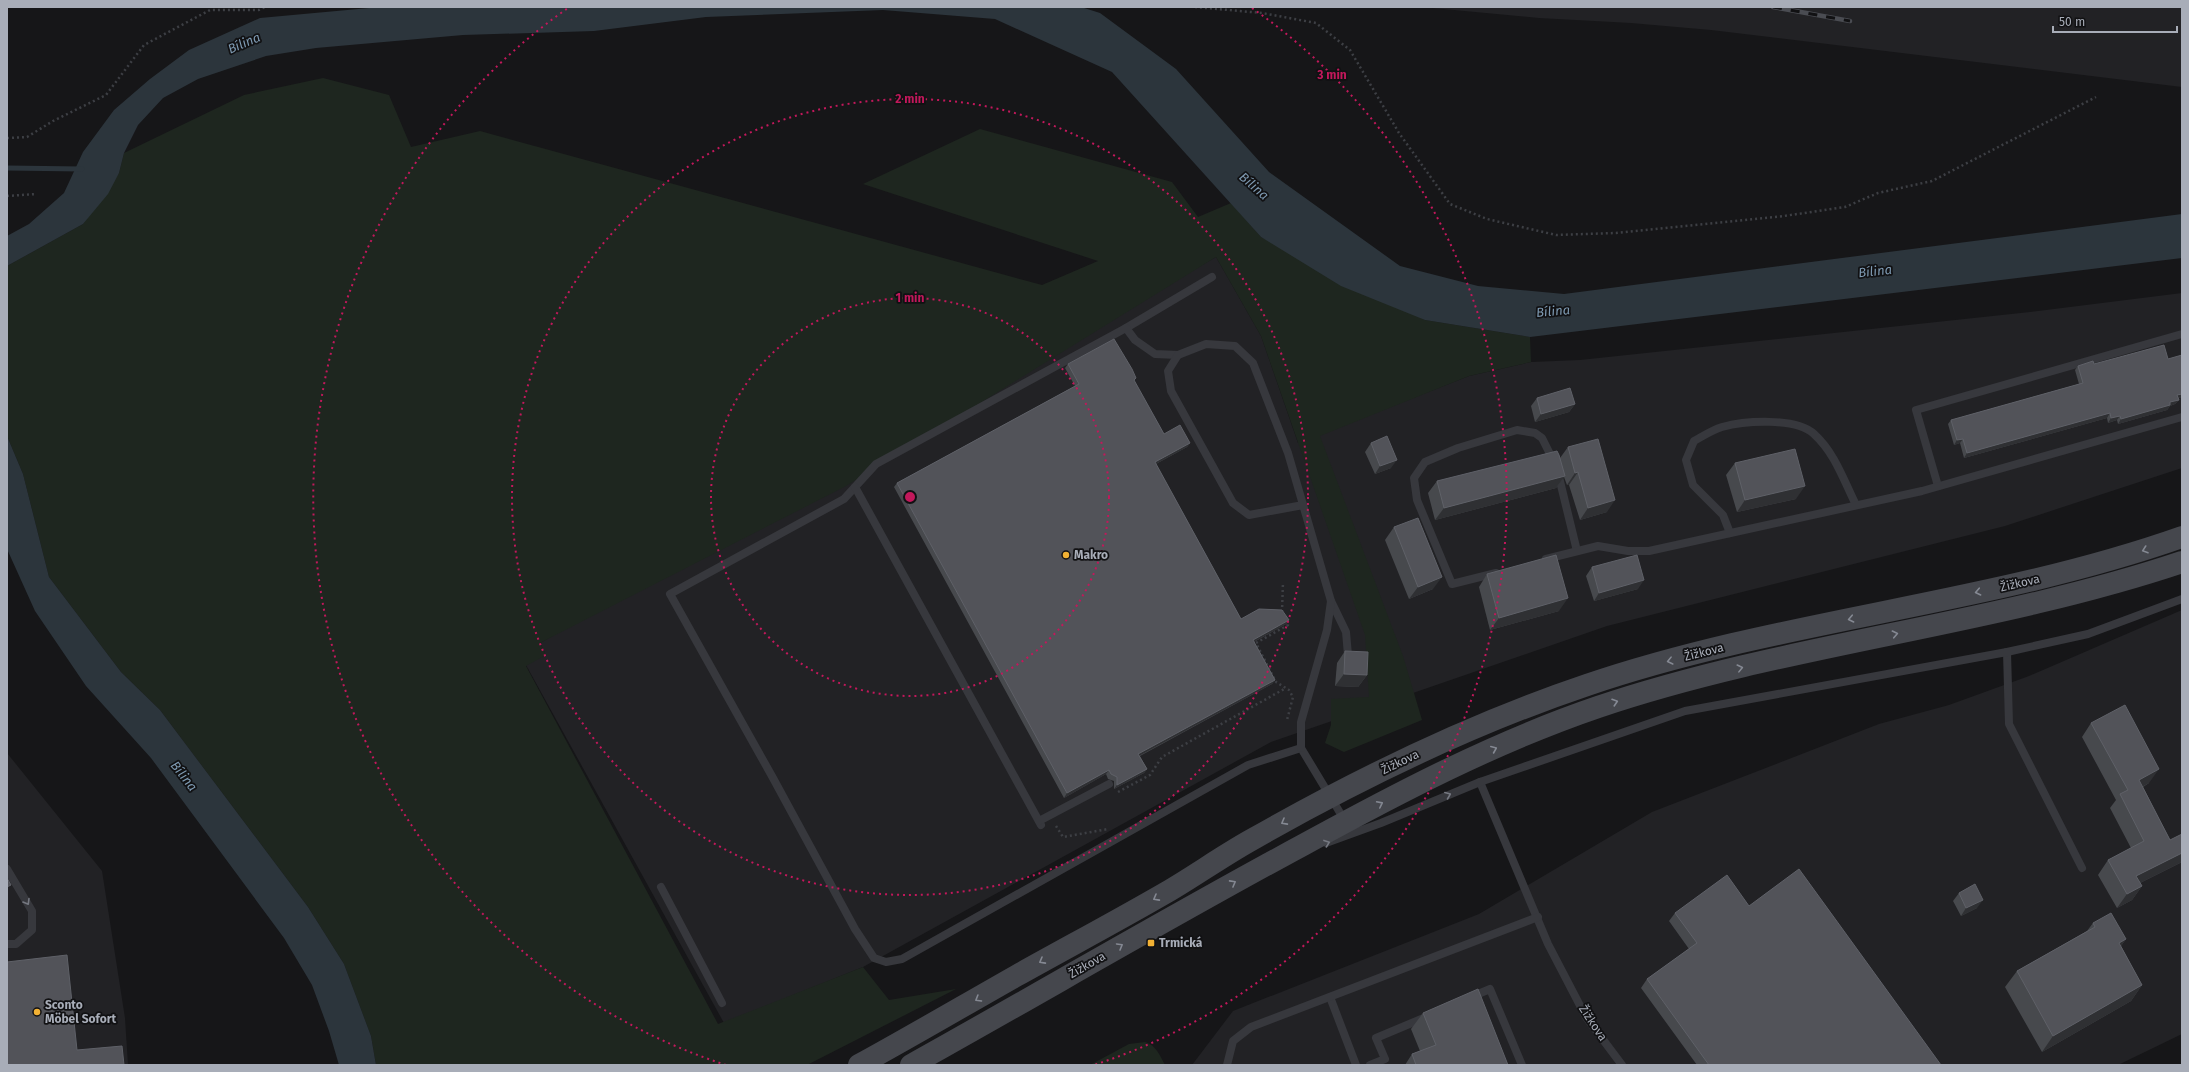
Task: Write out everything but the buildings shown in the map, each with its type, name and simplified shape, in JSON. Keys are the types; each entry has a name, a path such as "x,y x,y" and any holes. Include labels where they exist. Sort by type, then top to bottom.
{"main road":[{"name":"Žižkova","path":"859,1065 934,1025 1168,891 1251,840 1330,796 1445,740 1540,702 1646,666 1786,632 2034,580 2140,552 2182,537"},
{"name":"Žižkova","path":"911,1065 1345,822 1458,764 1587,711 1650,690 1790,656 2039,603 2149,573 2182,562"}],"lane":[{"path":"1212,277 1126,328 876,464 844,499 670,594 773,778 855,929 874,958 886,962 902,959 1248,765 1301,748"},
{"path":"1126,328 1136,340 1155,354 1178,355 1206,344 1235,346 1253,363 1288,453 1331,601 1346,632 1348,655"},
{"path":"1938,486 1916,410 2182,334"},
{"path":"1178,355 1168,371 1171,391 1233,503 1249,515 1303,506"},
{"path":"1540,561 1598,546 1628,551 1649,551 1856,506 1938,486 2182,417"},
{"path":"1730,533 1724,515 1693,485 1686,460 1694,441 1721,427 1754,422 1787,422 1813,433 1833,457 1856,506"},
{"path":"1503,571 1452,584 1417,500 1414,478 1425,462 1458,448 1517,430 1535,433 1542,438 1556,465 1577,551"},
{"path":"855,487 1040,823 1109,784"},
{"name":"Žižkova","path":"1264,866 1381,823 1480,782 1685,711 2007,652 2088,634 2182,599"},
{"path":"1331,601 1327,630 1301,722 1301,748 1345,822"},
{"path":"2007,652 2009,724 2082,868"},
{"name":"Žižkova","path":"1480,782 1511,861 1538,917 1548,944 1586,1017 1622,1065"},
{"path":"7,869 32,911 32,930 16,944 7,944"},
{"path":"661,887 722,1003"},
{"path":"1228,1065 1233,1041 1251,1027 1538,917"},
{"path":"1462,1001 1490,989 1522,1065"},
{"path":"1330,997 1356,1065"},
{"path":"1370,1065 1385,1059 1376,1038 1433,1014"}],"path":[{"path":"7,138 27,137 59,117 106,95 144,44 210,10 259,10 265,7"},
{"path":"1195,7 1262,13 1316,23 1350,50 1399,133 1450,204 1487,219 1556,235 1616,233 1784,216 1845,207 1878,193 1932,182 2096,96"},
{"path":"7,196 36,194"},
{"path":"1283,582 1282,614 1288,625 1256,643 1276,682 1286,688 1293,698 1287,720"},
{"path":"1116,793 1150,776 1162,757 1286,688"},
{"path":"1062,822 1056,826 1063,837 1112,828"}],"shaded area":[{"path":"1422,7 2182,7 2182,87 1711,30 1631,23 1539,18"},
{"path":"323,78 389,95 411,147 480,131 1042,285 1098,261 863,184 980,129 1172,182 1198,217 1231,203 1261,237 1425,320 1530,337 1531,362 1469,376 1320,436 1403,656 1422,720 1344,752 1325,743 1331,725 1331,699 1369,697 1365,635 1261,336 1216,257 846,486 540,643 546,655 526,666 718,1024 863,967 889,1000 956,989 807,1065 376,1065 371,1036 344,964 308,907 160,710 121,672 49,577 23,474 7,436 7,266 83,224 119,173 124,153 244,95"},
{"path":"1216,257 1261,336 1298,443 1469,376 1531,362 1580,360 2030,312 2182,293 2182,468 2005,526 1607,626 1271,742 863,967 724,1023 526,665 545,653 540,643"},
{"path":"2182,610 2182,1034 2118,1065 1192,1065 1233,1011 1479,914 1652,812 1879,724 1949,705 2029,676"},
{"path":"7,753 102,871 125,1018 128,1065 7,1065"},
{"path":"1149,1043 1155,1048 1165,1065 1090,1065 1129,1044"}],"water":[{"name":"Bílina","path":"380,7 1081,7 1100,13 1176,69 1269,172 1400,266 1478,286 1564,294 2182,214 2182,258 1530,337 1425,320 1341,286 1261,237 1112,72 995,19 883,10 706,17 594,31 463,35 316,48 266,56 198,79 163,98 138,125 124,153 119,173 108,194 83,224 7,266 7,236 29,224 64,193 83,152 114,110 150,79 189,50 260,18"},
{"name":"Bílina","path":"7,436 23,474 49,577 121,672 160,710 308,907 344,964 371,1036 376,1065 339,1065 329,1031 312,985 284,938 151,758 86,686 35,611 7,549"}],"waterway":[{"path":"7,168 82,169"}],"railway":[{"path":"1773,7 1850,21"}],"place":[{"name":"Makro","path":"1066,555"},
{"name":"Trmická","path":"1151,943"},
{"name":"Sconto Möbel Sofort","path":"37,1012"}]}
